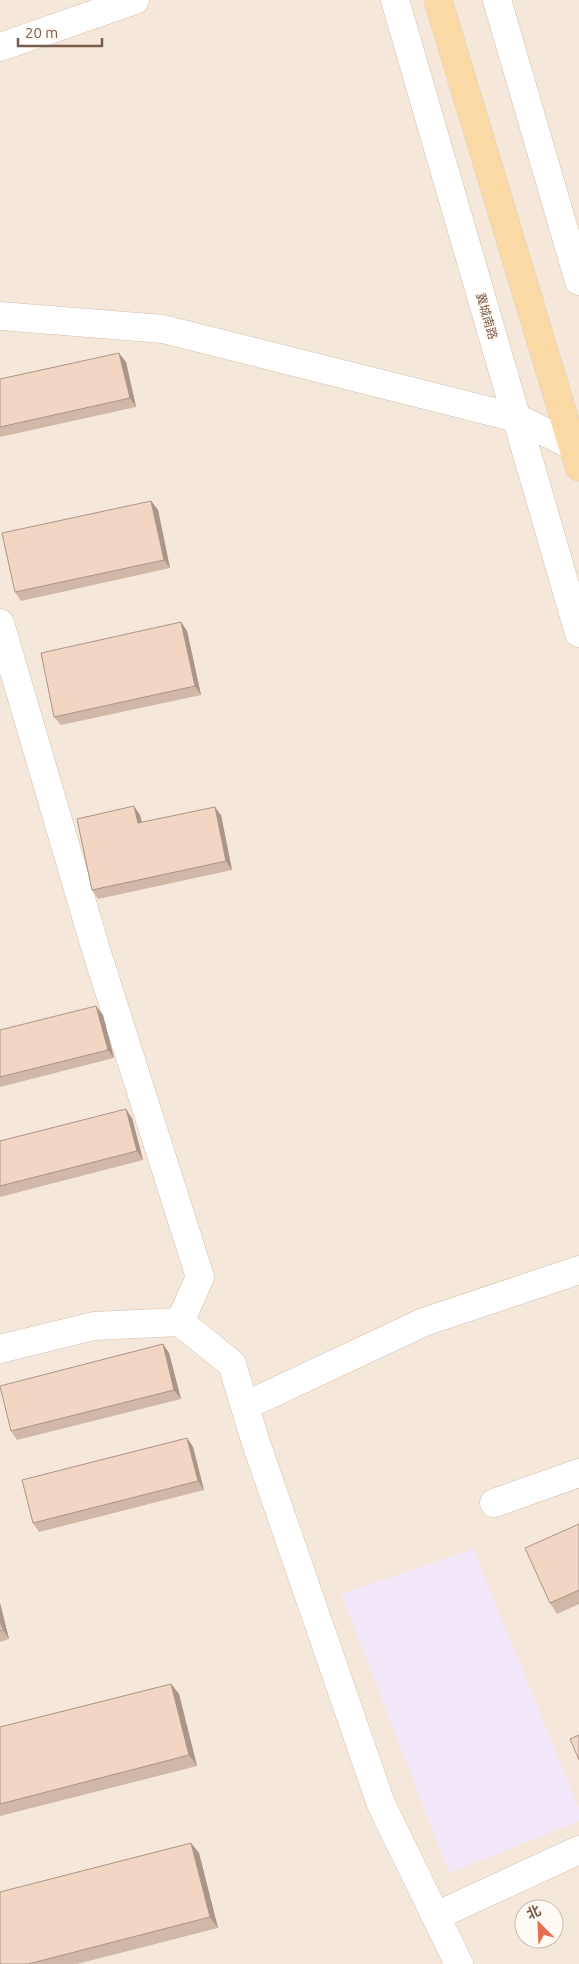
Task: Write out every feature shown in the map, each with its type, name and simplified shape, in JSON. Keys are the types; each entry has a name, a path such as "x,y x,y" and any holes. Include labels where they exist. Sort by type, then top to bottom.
{"main road":[{"path":"438,0 577,454"}],"street":[{"path":"0,47 135,0"},
{"name":"冀城南路","path":"395,0 579,632"},
{"path":"498,0 579,281"},
{"path":"0,316 163,329 517,418 577,454"},
{"path":"0,623 96,950 200,1277 180,1322"},
{"path":"245,1406 424,1322 579,1270"},
{"path":"0,1349 94,1326 180,1322 232,1364 381,1804 459,1964"},
{"path":"494,1503 579,1473"},
{"path":"436,1916 579,1850"}],"shaded area":[{"path":"0,0 579,0 579,1964 0,1964"},
{"path":"473,1549 579,1808 579,1821 449,1873 341,1594"}],"building":[{"path":"119,353 130,398 0,427 0,379"},
{"path":"151,501 164,560 15,592 2,533"},
{"path":"181,622 195,686 54,717 41,653"},
{"path":"134,806 138,823 215,807 226,861 92,890 77,819"},
{"path":"96,1006 108,1050 0,1077 0,1030"},
{"path":"126,1109 137,1151 0,1186 0,1141"},
{"path":"163,1344 174,1390 11,1431 0,1386"},
{"path":"187,1438 198,1481 33,1523 22,1480"},
{"path":"579,1524 579,1590 550,1603 525,1548"},
{"path":"0,1619 3,1630 0,1631"},
{"path":"171,1684 189,1755 0,1804 0,1727"},
{"path":"579,1735 579,1760 570,1739"},
{"path":"191,1843 210,1917 28,1964 0,1964 0,1892"}]}
